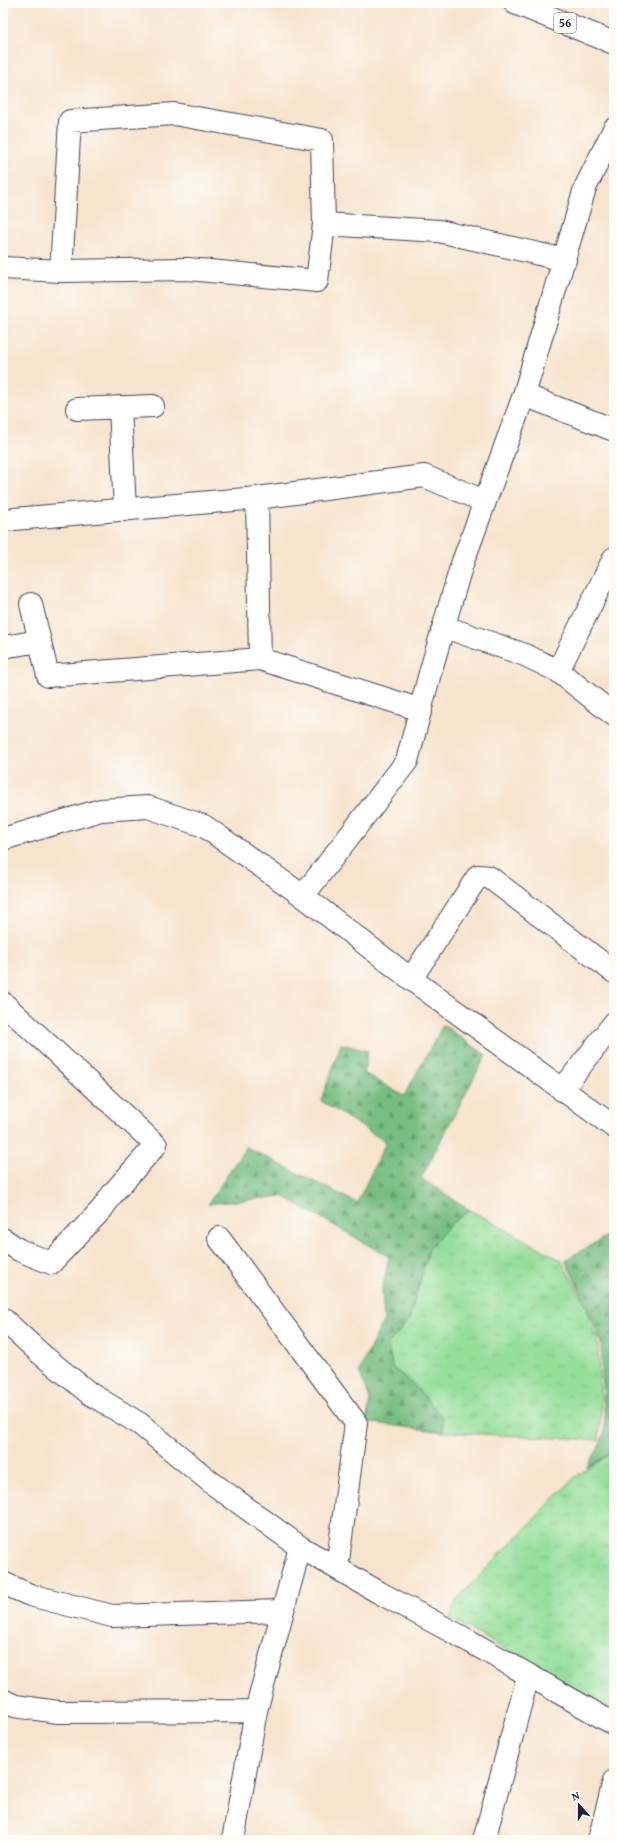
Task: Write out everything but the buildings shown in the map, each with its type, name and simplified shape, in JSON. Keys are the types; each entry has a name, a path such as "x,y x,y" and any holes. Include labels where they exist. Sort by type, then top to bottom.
{"street":[{"name":"56","path":"515,3 614,43"},
{"path":"3,268 61,271 188,268 317,281 324,224 322,140 174,114 70,121 61,271"},
{"path":"303,896 407,761 430,673 462,567 484,501 524,395 586,188 614,129"},
{"path":"324,224 439,231 565,260"},
{"path":"524,395 614,430"},
{"path":"77,409 153,406"},
{"path":"120,407 126,510"},
{"path":"3,520 257,498 424,476 484,501"},
{"path":"257,498 260,659"},
{"path":"558,671 614,558"},
{"path":"31,604 48,676 260,659 421,710"},
{"path":"445,627 525,655 558,671 614,715"},
{"path":"3,647 40,641"},
{"path":"3,839 101,810 148,807 204,826 303,896 411,979 614,1127"},
{"path":"411,979 478,876 489,877 614,972"},
{"path":"3,1004 156,1146 113,1193 102,1209 51,1263 19,1250 3,1239"},
{"path":"562,1090 614,1023"},
{"path":"219,1238 356,1422 337,1568"},
{"path":"3,1319 41,1354 89,1393 140,1424 212,1483 300,1547 614,1724"},
{"path":"233,1840 256,1710 300,1547"},
{"path":"3,1583 30,1595 112,1616 282,1611"},
{"path":"484,1840 528,1676"},
{"path":"3,1700 15,1706 58,1712 256,1710"},
{"path":"599,1840 614,1781"}],"green space":[{"path":"443,1025 486,1055 421,1178 470,1210 452,1223 429,1249 409,1320 388,1344 392,1367 415,1386 442,1417 443,1432 366,1422 370,1399 359,1371 384,1320 382,1289 389,1257 283,1196 208,1204 246,1147 357,1203 386,1142 321,1101 341,1044 368,1051 364,1073 404,1096"},
{"path":"470,1210 561,1260 586,1305 598,1346 601,1409 599,1440 443,1432 442,1417 415,1386 392,1367 388,1344 409,1320 429,1249 452,1222"},
{"path":"614,1232 614,1447 607,1456 586,1468 598,1449 605,1430 601,1344 587,1305 565,1260"},
{"path":"614,1447 614,1711 450,1618 456,1600 575,1477 607,1456"}]}
